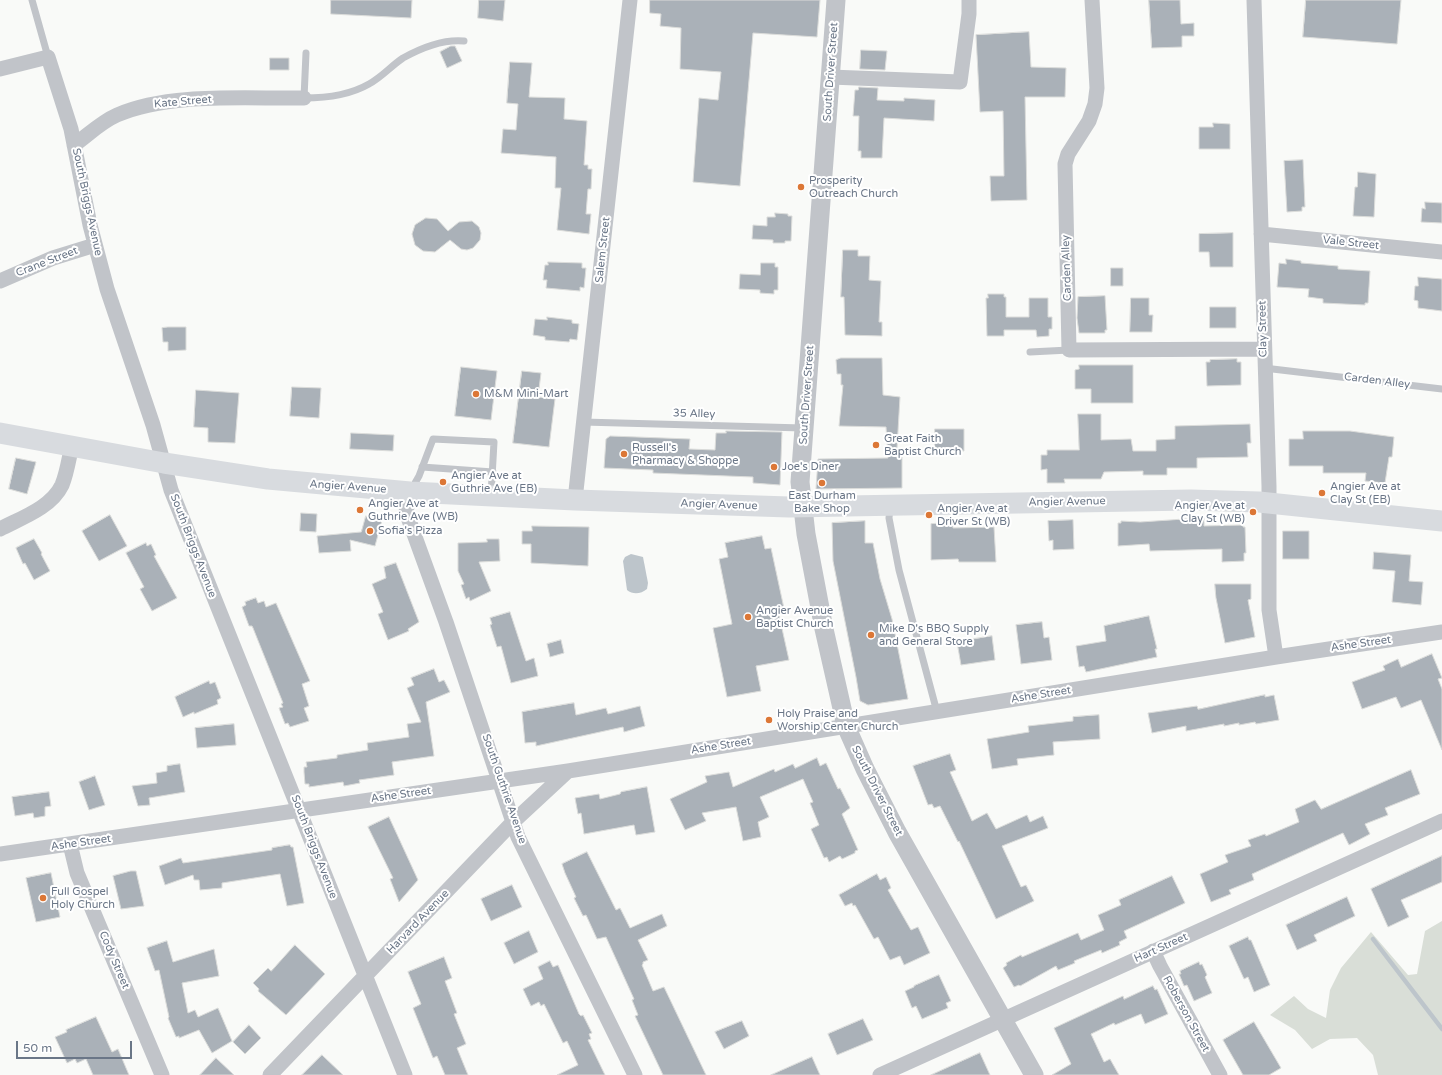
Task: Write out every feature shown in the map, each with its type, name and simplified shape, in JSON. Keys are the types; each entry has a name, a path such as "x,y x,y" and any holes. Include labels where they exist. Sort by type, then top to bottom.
{"main road":[{"name":"Angier Avenue","path":"0,432 164,463 308,484 410,492 575,500 802,507 890,504 1191,500 1269,503 1442,521"}],"street":[{"name":"Salem Street","path":"575,500 630,0"},
{"name":"South Driver Street","path":"836,0 800,482 802,507 824,629 846,726 865,769 897,832 1004,1019 1034,1075"},
{"path":"830,77 960,82 969,14 969,0"},
{"name":"Carden Alley","path":"1069,350 1065,164 1068,154 1089,121 1095,104 1097,88 1092,0"},
{"name":"Clay Street","path":"1254,0 1263,349 1269,503 1268,610 1276,657"},
{"path":"0,69 48,57"},
{"name":"South Briggs Avenue","path":"48,57 71,129 95,245 119,325 164,463 171,490 405,1075"},
{"name":"Kate Street","path":"74,145 116,115 150,104 191,99 304,98"},
{"name":"Vale Street","path":"1261,234 1442,252"},
{"name":"Crane Street","path":"0,281 53,258 95,245"},
{"path":"1069,350 1263,349"},
{"path":"0,529 36,511 57,493 62,484 72,446"},
{"name":"South Guthrie Avenue","path":"410,492 406,512 501,780 518,838 635,1075"},
{"name":"Ashe Street","path":"0,854 240,820 299,809 568,771 1276,657 1442,632"},
{"name":"Harvard Avenue","path":"270,1075 513,822 568,771"},
{"name":"Hart Street","path":"880,1075 1442,821"},
{"name":"Cody Street","path":"70,844 77,873 162,1075"},
{"name":"Roberson Street","path":"1153,951 1220,1075"}],"lane":[{"name":"South Briggs Avenue","path":"32,0 48,57"},
{"path":"306,52 304,98 336,95 368,85 403,59 425,47 452,40 464,41"},
{"path":"1030,352 1069,350"},
{"name":"Carden Alley","path":"1264,368 1442,388"},
{"name":"35 Alley","path":"583,422 805,428"},
{"path":"410,492 433,439 494,442 491,495"},
{"path":"422,467 493,472"},
{"path":"890,504 889,518 899,570 937,712"}],"shaded area":[{"path":"631,554 643,557 648,583 647,589 640,593 632,593 627,590 623,561 625,557"},
{"path":"1442,921 1442,1075 1378,1075 1373,1055 1357,1038 1330,1039 1312,1049 1295,1030 1270,1015 1294,996 1308,1009 1326,1018 1330,990 1341,968 1371,932 1408,975 1417,974 1425,931"}],"building":[{"path":"331,0 412,0 411,18 331,14"},
{"path":"479,0 505,0 503,21 478,18"},
{"path":"650,0 820,0 817,37 753,33 740,186 693,182 699,98 718,100 721,72 680,69 681,28 660,26 661,14 650,13"},
{"path":"1149,0 1180,0 1181,24 1194,23 1194,36 1182,36 1182,47 1152,48"},
{"path":"1306,0 1401,0 1397,44 1303,37"},
{"path":"1029,32 1031,67 1066,68 1065,97 1025,97 1027,200 991,201 990,176 1004,176 1003,111 980,112 976,35"},
{"path":"451,46 455,46 462,61 447,68 440,52"},
{"path":"861,50 887,51 885,70 860,69"},
{"path":"270,58 289,58 289,70 270,70"},
{"path":"510,62 532,63 529,97 565,98 564,119 587,121 584,165 588,165 588,169 592,169 591,189 588,189 586,214 591,214 589,234 557,230 561,188 555,188 556,157 501,153 503,129 516,130 518,104 507,103"},
{"path":"859,87 878,88 877,100 904,101 904,98 935,100 934,121 884,118 882,158 861,158 861,151 858,151 859,116 853,116 855,90 858,90"},
{"path":"1213,123 1230,124 1230,149 1199,149 1199,127 1213,127"},
{"path":"1303,160 1305,207 1302,207 1302,211 1287,212 1284,161"},
{"path":"1358,172 1376,174 1374,217 1353,216 1355,187 1357,187"},
{"path":"1425,202 1442,203 1442,223 1421,222 1422,208 1425,209"},
{"path":"775,213 788,214 788,216 792,216 791,241 785,241 785,243 773,243 773,240 752,239 753,225 767,226 767,217 775,217"},
{"path":"426,218 437,219 448,231 459,222 472,221 479,227 481,233 480,240 473,248 467,250 461,249 450,240 435,252 423,251 415,245 412,234 415,225"},
{"path":"1233,233 1233,267 1210,267 1209,252 1199,252 1199,234"},
{"path":"843,250 858,250 858,256 870,256 869,280 881,281 879,322 882,322 882,336 845,335 844,297 841,297"},
{"path":"1286,259 1301,261 1301,263 1338,266 1338,269 1370,271 1368,303 1365,303 1365,305 1323,303 1323,299 1308,297 1309,289 1277,287 1279,263 1286,264"},
{"path":"548,262 582,263 582,268 586,268 584,288 580,287 580,291 546,288 547,280 543,280 545,265 548,265"},
{"path":"761,263 775,263 775,267 778,267 778,290 774,290 774,294 760,293 760,290 739,289 740,274 760,275"},
{"path":"1111,268 1123,268 1123,286 1111,286"},
{"path":"1418,277 1442,279 1442,311 1418,308 1418,301 1414,300 1415,286 1418,286"},
{"path":"988,294 1004,294 1004,297 1006,297 1006,317 1029,317 1029,298 1048,298 1048,317 1052,317 1052,329 1049,329 1049,336 1037,337 1036,330 1004,330 1004,336 987,336 986,298 988,298"},
{"path":"1105,296 1107,330 1105,330 1105,333 1079,333 1077,318 1078,297"},
{"path":"1131,298 1149,298 1149,315 1153,315 1152,332 1130,332"},
{"path":"1210,307 1236,307 1236,328 1210,328"},
{"path":"547,317 572,320 572,323 579,324 577,340 570,339 569,342 545,340 545,337 533,335 535,319 547,320"},
{"path":"186,327 186,350 168,351 168,342 163,342 162,328"},
{"path":"841,358 882,358 883,395 900,397 897,448 902,448 902,488 816,489 818,459 888,458 886,427 839,426 843,385 841,385 841,374 837,374 836,360"},
{"path":"1237,359 1237,362 1241,362 1241,385 1207,386 1206,362 1210,362 1210,360"},
{"path":"1079,365 1133,365 1133,403 1091,403 1091,389 1075,389 1075,370 1079,369"},
{"name":"M&M Mini-Mart","path":"461,367 497,371 491,420 455,416"},
{"path":"522,371 541,373 538,397 555,399 549,447 513,443"},
{"path":"292,387 321,388 319,418 290,416"},
{"path":"196,390 239,393 235,443 208,442 208,428 194,427"},
{"path":"1078,414 1101,414 1101,440 1131,439 1133,451 1156,451 1156,440 1175,439 1175,426 1250,424 1251,443 1247,443 1248,457 1197,458 1197,468 1167,468 1167,475 1143,475 1143,471 1104,472 1101,479 1064,479 1065,483 1047,483 1047,469 1041,470 1041,455 1047,455 1047,450 1079,450"},
{"path":"935,429 964,429 964,451 935,451"},
{"path":"726,431 782,432 780,485 753,483 753,477 653,473 653,470 604,468 606,439 610,436 690,439 689,449 715,450 716,433 726,433"},
{"path":"1303,431 1350,431 1394,437 1392,457 1389,457 1385,483 1365,481 1366,473 1323,473 1323,466 1289,466 1289,439 1303,439"},
{"path":"351,433 394,435 393,451 350,449"},
{"path":"16,458 36,462 27,494 9,489"},
{"path":"301,513 317,514 316,532 300,531"},
{"path":"110,515 127,546 99,561 82,531"},
{"path":"366,516 382,520 375,546 350,540 351,551 319,553 317,536 361,532"},
{"path":"1204,518 1204,526 1243,525 1243,527 1245,527 1246,553 1244,553 1244,561 1222,562 1222,549 1150,551 1149,544 1118,546 1118,523 1121,523 1121,521 1140,522"},
{"path":"1073,520 1074,549 1053,550 1053,540 1049,541 1048,521"},
{"path":"865,521 865,543 873,543 880,579 892,619 908,699 868,705 860,701 833,561 832,523"},
{"path":"953,523 953,528 994,527 996,562 959,562 958,559 931,560 931,524"},
{"path":"532,526 589,527 588,566 531,563 531,544 522,544 522,531 532,531"},
{"path":"1283,531 1309,531 1309,559 1283,559"},
{"name":"Angier Avenue Baptist Church","path":"762,536 765,549 771,548 785,613 779,615 789,660 756,666 761,691 727,697 713,628 732,624 719,559 728,557 725,543"},
{"path":"34,539 50,571 34,580 25,563 23,564 16,548"},
{"path":"487,539 499,539 500,561 479,562 491,591 470,601 469,597 466,599 461,585 464,584 458,571 458,543 487,542"},
{"path":"146,543 147,546 151,544 156,555 154,556 177,598 152,611 140,589 144,587 126,553"},
{"path":"1374,552 1411,555 1409,581 1423,582 1421,605 1392,602 1395,571 1373,569"},
{"path":"396,563 419,622 408,629 409,631 388,640 378,614 383,612 372,584 386,578 384,567"},
{"path":"1215,584 1251,584 1251,599 1248,600 1255,637 1225,643 1216,598"},
{"path":"256,598 258,603 264,601 266,607 276,603 310,681 302,684 309,706 304,708 309,721 290,727 288,723 285,724 279,708 283,707 281,704 283,703 253,628 252,626 249,626 242,607 246,605 245,602"},
{"path":"510,612 526,661 534,658 538,676 511,683 501,646 497,647 490,625 492,624 490,618"},
{"path":"1149,616 1157,649 1155,649 1157,657 1086,672 1084,666 1079,667 1076,646 1106,641 1104,626"},
{"path":"1042,622 1044,638 1049,637 1052,660 1021,664 1016,625"},
{"path":"992,636 995,660 961,665 957,642"},
{"path":"561,640 564,653 550,657 547,644"},
{"path":"1432,654 1442,678 1438,679 1442,689 1442,750 1421,700 1401,708 1396,697 1362,709 1352,682 1385,670 1383,666 1398,659 1401,667"},
{"path":"434,669 439,682 444,680 450,692 426,702 434,756 392,762 394,775 359,780 360,783 344,786 343,782 309,787 309,784 305,784 304,767 307,767 306,762 337,758 337,755 368,750 367,743 409,737 407,724 421,722 407,688 414,685 411,678"},
{"path":"209,681 210,684 215,682 221,698 217,700 218,704 183,717 175,697"},
{"path":"1265,695 1265,697 1274,695 1279,720 1256,724 1255,722 1239,725 1239,723 1224,726 1224,724 1186,731 1186,726 1152,733 1148,713 1197,706 1198,709"},
{"path":"574,703 576,715 606,708 608,714 640,706 645,726 624,732 623,727 536,746 536,742 525,743 522,712"},
{"path":"1099,715 1100,739 1053,742 1054,755 1017,759 1018,765 992,769 987,739 1029,732 1028,726 1073,721 1073,717"},
{"path":"234,724 236,745 197,748 195,728"},
{"path":"950,754 956,770 950,772 972,821 987,813 996,829 1027,815 1030,822 1043,816 1048,828 1002,846 1021,887 1026,885 1034,901 996,919 959,841 958,842 940,806 934,808 932,804 928,805 913,766"},
{"path":"817,758 820,766 826,763 838,789 840,788 850,808 842,814 858,850 842,859 840,856 829,862 827,857 824,858 811,829 819,825 810,803 813,802 803,779 760,797 769,817 758,822 761,837 743,841 736,807 702,813 706,821 685,830 670,799 707,782 705,776 729,772 733,787 774,769 775,772 793,764 795,768"},
{"path":"180,764 185,792 149,798 150,805 138,806 132,786 157,783 156,773 167,771 167,766"},
{"path":"1411,770 1420,794 1385,808 1388,815 1365,824 1370,834 1349,845 1343,833 1252,874 1254,880 1229,890 1231,894 1211,902 1200,874 1228,862 1225,855 1251,846 1248,840 1265,834 1266,836 1299,822 1295,809 1315,800 1321,809"},
{"path":"95,776 105,805 89,810 79,782"},
{"path":"647,787 655,832 636,835 634,825 584,834 581,813 578,814 575,798 599,794 600,799 620,794 621,792"},
{"path":"49,792 51,806 45,807 45,816 34,818 33,813 15,816 12,797"},
{"path":"389,817 418,880 399,902 390,879 393,878 368,827"},
{"path":"290,845 293,847 304,903 287,906 280,874 222,883 222,888 200,890 199,880 194,880 193,875 165,885 159,866 181,858 183,863 272,850 272,848"},
{"path":"587,852 616,910 620,908 630,928 662,914 667,926 638,940 648,960 643,962 642,965 653,991 664,987 706,1075 663,1075 635,1016 638,1015 632,1000 634,999 606,937 597,939 586,915 583,916 574,898 576,897 565,873 562,864"},
{"path":"1442,856 1442,882 1401,900 1409,917 1388,927 1371,889"},
{"path":"136,871 144,906 121,909 113,876"},
{"name":"Full Gospel Holy Church","path":"51,873 60,917 36,922 26,878"},
{"path":"877,874 880,880 886,877 891,888 888,890 911,930 918,927 930,953 904,965 900,956 890,960 878,937 874,939 855,905 853,906 852,903 845,906 839,895"},
{"path":"1172,876 1185,903 1124,931 1127,938 1119,942 1120,945 1102,953 1101,950 1074,961 1075,963 1058,970 1056,966 1020,986 1014,987 1003,968 1007,965 1006,963 1021,955 1022,957 1078,933 1081,940 1104,930 1098,915 1121,905 1119,900"},
{"path":"512,885 522,907 491,921 481,899"},
{"path":"1347,897 1355,916 1314,935 1317,941 1297,950 1286,925"},
{"path":"529,931 538,952 514,964 504,943"},
{"path":"1248,937 1249,940 1251,940 1270,985 1254,992 1248,977 1244,979 1229,946"},
{"path":"167,941 173,962 214,949 219,976 182,983 188,1013 195,1010 198,1017 218,1008 232,1041 212,1053 199,1030 179,1038 179,1036 176,1037 168,1018 159,970 155,971 147,948"},
{"path":"295,945 325,974 286,1015 258,991 259,989 253,983 268,968 271,971"},
{"path":"444,957 452,978 445,981 457,1013 454,1014 466,1044 457,1048 468,1075 445,1075 437,1056 433,1058 413,1008 421,1004 408,972"},
{"path":"550,961 553,967 558,965 579,1014 581,1016 583,1015 592,1033 589,1034 591,1039 588,1040 605,1075 557,1075 578,1065 567,1041 563,1043 544,1004 541,1006 539,1002 531,1006 523,989 543,979 538,967"},
{"path":"1199,962 1200,965 1202,964 1207,975 1205,977 1212,993 1194,1001 1187,985 1184,986 1179,974 1181,974 1180,971"},
{"path":"939,975 951,1001 946,1003 948,1008 922,1019 916,1006 912,1008 905,991"},
{"path":"1153,986 1155,990 1157,989 1168,1014 1145,1024 1141,1014 1115,1025 1114,1023 1091,1034 1104,1062 1110,1059 1119,1075 1052,1075 1071,1064 1054,1028 1123,996 1124,999"},
{"path":"96,1017 112,1052 118,1049 129,1075 93,1075 86,1059 77,1063 75,1059 67,1063 55,1037 67,1032 66,1030"},
{"path":"863,1019 873,1040 837,1055 828,1034"},
{"path":"742,1021 749,1036 724,1049 715,1032"},
{"path":"1254,1022 1281,1068 1269,1075 1243,1075 1223,1040"},
{"path":"249,1025 261,1038 245,1054 233,1042"},
{"path":"980,1053 990,1075 931,1075"},
{"path":"322,1055 343,1075 302,1075"},
{"path":"812,1057 820,1075 771,1075"},
{"path":"216,1058 234,1075 200,1075"}],"waterway":[{"path":"1373,939 1442,1029"}],"place":[{"name":"Prosperity Outreach Church","path":"801,187"},
{"name":"M&M Mini-Mart","path":"476,394"},
{"name":"Great Faith Baptist Church","path":"876,445"},
{"name":"Russell's Pharmacy & Shoppe","path":"624,454"},
{"name":"Joe's Diner","path":"774,467"},
{"name":"Angier Ave at Guthrie Ave (EB)","path":"443,482"},
{"name":"East Durham Bake Shop","path":"822,483"},
{"name":"Angier Ave at Clay St (EB)","path":"1322,493"},
{"name":"Angier Ave at Guthrie Ave (WB)","path":"360,510"},
{"name":"Angier Ave at Clay St (WB)","path":"1253,512"},
{"name":"Angier Ave at Driver St (WB)","path":"929,515"},
{"name":"Sofia's Pizza","path":"370,531"},
{"name":"Angier Avenue Baptist Church","path":"748,617"},
{"name":"Mike D's BBQ Supply and General Store","path":"871,635"},
{"name":"Holy Praise and Worship Center Church","path":"769,720"},
{"name":"Full Gospel Holy Church","path":"43,898"}]}
